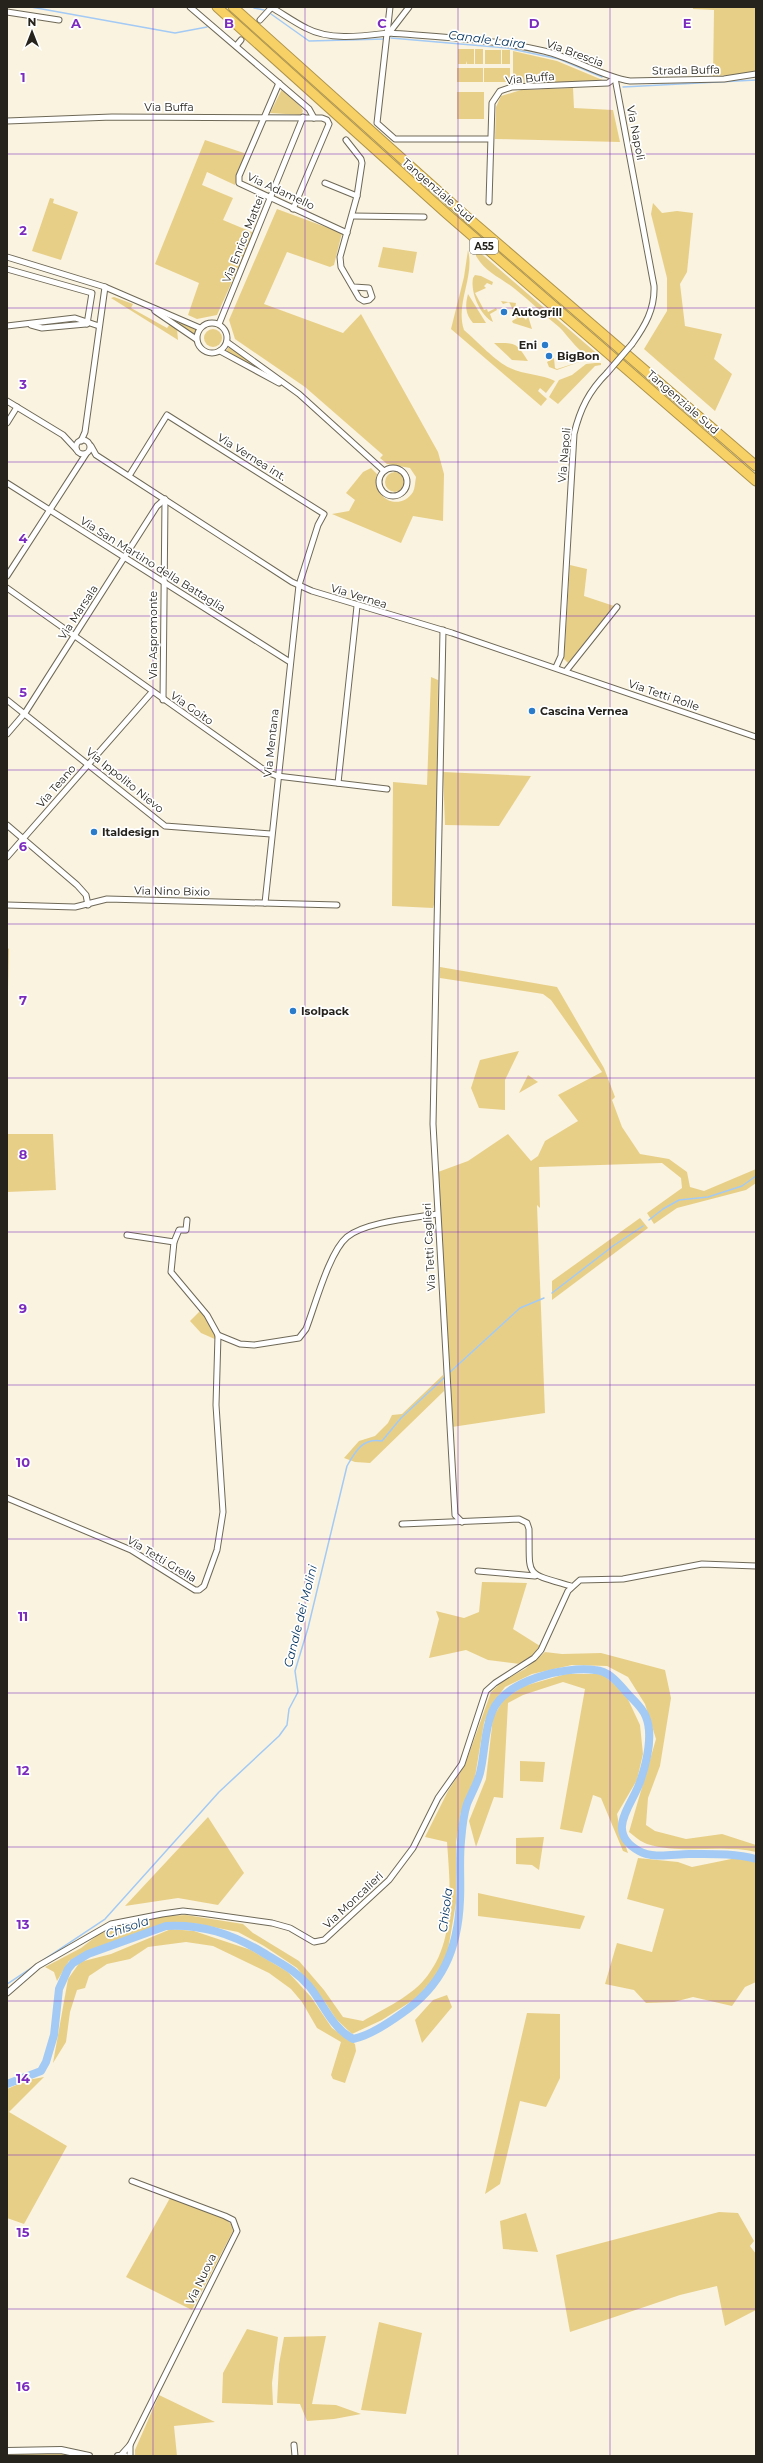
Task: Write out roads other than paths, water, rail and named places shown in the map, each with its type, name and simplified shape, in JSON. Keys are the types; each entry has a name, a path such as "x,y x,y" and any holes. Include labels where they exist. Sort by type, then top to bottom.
{"highway":[{"name":"Tangenziale Sud","path":"217,7 447,214 756,481"},
{"name":"Tangenziale Sud","path":"234,7 467,217 756,466"}],"street":[{"path":"190,7 309,109 314,118"},
{"path":"260,20 272,7"},
{"name":"Via Brescia","path":"272,7 307,29 326,35 356,36 388,33 487,42 545,51 616,78"},
{"path":"390,7 388,33 376,120 377,123 395,139 490,139"},
{"path":"388,33 409,7"},
{"path":"7,12 59,20"},
{"path":"236,46 241,40"},
{"name":"Strada Buffa","path":"616,78 630,81 681,81 724,79 756,74"},
{"name":"Via Buffa","path":"489,202 492,103 500,91 512,87 608,83 616,78"},
{"name":"Via Napoli","path":"556,667 561,656 574,434 584,402 592,389 632,344 649,316 654,297 654,286 616,78"},
{"name":"Via Adamello","path":"279,84 239,176 239,183 347,233"},
{"name":"Via Buffa","path":"7,121 112,117 322,118 327,120 328,124 293,208"},
{"name":"Via Enrico Mattei","path":"219,324 303,118"},
{"path":"346,140 361,158 362,163 353,216 340,257 341,267 354,286"},
{"path":"325,182 357,196"},
{"path":"353,216 424,217"},
{"path":"7,257 105,287 200,328"},
{"path":"7,269 92,293 87,324"},
{"path":"76,449 85,432 105,287"},
{"path":"144,304 196,340 204,351 214,353 220,351 227,342 226,332 219,324 208,323 200,328 196,340"},
{"path":"7,326 31,324 42,328 87,324 99,326"},
{"path":"227,342 299,394 384,471"},
{"path":"220,351 299,394"},
{"path":"7,401 68,439 80,454 80,463"},
{"path":"7,423 17,407"},
{"name":"Via Vernea int.","path":"129,476 167,414 324,514 318,524 298,585"},
{"path":"85,432 89,444 96,455"},
{"path":"68,439 89,444"},
{"path":"7,576 87,454 89,444"},
{"path":"80,454 96,455"},
{"name":"Via Vernea","path":"96,455 298,585 357,606 443,630 566,670"},
{"path":"397,468 405,473 408,482 402,493 392,496 382,491 380,478 384,471 397,468"},
{"name":"Via San Martino della Battaglia","path":"7,483 49,511 290,662"},
{"name":"Via Marsala","path":"7,734 25,713 153,512 165,499"},
{"name":"Via Aspromonte","path":"163,700 165,499"},
{"path":"153,512 164,516"},
{"name":"Via Mentana","path":"265,903 298,585"},
{"name":"Via Goito","path":"7,588 163,700 267,772 277,776 387,790"},
{"path":"338,783 357,606"},
{"path":"566,670 617,607"},
{"name":"Via Tetti Caglieri","path":"443,630 433,1124 436,1214 455,1515 462,1522"},
{"name":"Via Tetti Rolle","path":"566,670 756,737"},
{"name":"Via Teano","path":"7,857 152,692"},
{"name":"Via Ippolito Nievo","path":"7,700 165,826 271,834"},
{"path":"7,825 84,891 88,905"},
{"name":"Via Nino Bixio","path":"7,905 75,907 88,905 107,899 337,905"},
{"path":"187,1220 186,1230 179,1230 174,1242 171,1272 207,1314 218,1335 240,1344 254,1346 298,1338 306,1329 333,1258 339,1245 348,1236 365,1228 436,1214"},
{"path":"127,1234 174,1242"},
{"name":"Via Tetti Grella","path":"7,1498 118,1544 195,1590 202,1589 217,1550 223,1512 216,1405 218,1335"},
{"path":"402,1524 519,1519 527,1523 530,1569 535,1576"},
{"path":"478,1571 535,1576 571,1586 586,1579 623,1579 702,1564 756,1566"},
{"name":"Via Moncalieri","path":"7,1993 38,1966 111,1924 162,1914 183,1911 272,1923 290,1928 314,1942 324,1940 385,1885 414,1848 438,1798 462,1764 486,1691 495,1683 534,1658 541,1650 563,1600 571,1586"},
{"name":"Via Nuova","path":"121,2456 130,2445 236,2231 233,2220 225,2216 132,2181"},
{"name":"Via Nuova","path":"130,2445 130,2456"},
{"path":"294,2445 295,2456"},
{"path":"7,2451 61,2450 89,2456"}],"waterway":[{"name":"Canale Laira","path":"31,7 175,33 207,27"},
{"name":"Canale Laira","path":"254,8 264,10"},
{"name":"Canale Laira","path":"271,14 309,41 385,39"},
{"name":"Canale Laira","path":"391,38 507,48 559,59 602,77"},
{"name":"Canale Laira","path":"623,87 756,80"},
{"name":"Canale dei Molini","path":"649,1220 663,1209 679,1200 708,1197 742,1186 756,1176"},
{"name":"Canale dei Molini","path":"552,1293 613,1246 643,1226"},
{"name":"Canale dei Molini","path":"449,1373 520,1308 544,1298"},
{"name":"Canale dei Molini","path":"7,1984 105,1919 219,1792 279,1736 287,1725 289,1709 298,1692 295,1671 308,1628 347,1466 361,1446 370,1441 382,1441 401,1418 446,1376"},
{"name":"Chisola","path":"7,2084 41,2071 46,2062 54,2035 59,1989 68,1969 73,1963 88,1954 166,1926 192,1927 228,1935 281,1963 292,1970 309,1986 333,2022 345,2034 353,2039 378,2029 396,2018 415,2003 437,1979 451,1951 459,1918 460,1848 464,1818 467,1804 480,1773 487,1727 492,1712 499,1701 509,1691 522,1684 552,1673 582,1669 600,1671 610,1675 618,1682 645,1714 649,1731 647,1756 641,1779 628,1807 622,1826 623,1835 628,1843 639,1851 651,1855 723,1854 756,1859"}],"place":[{"name":"Autogrill","path":"504,312"},
{"name":"Eni","path":"545,345"},
{"name":"BigBon","path":"549,356"},
{"name":"Cascina Vernea","path":"532,711"},
{"name":"Italdesign","path":"94,832"},
{"name":"Isolpack","path":"293,1011"}]}
